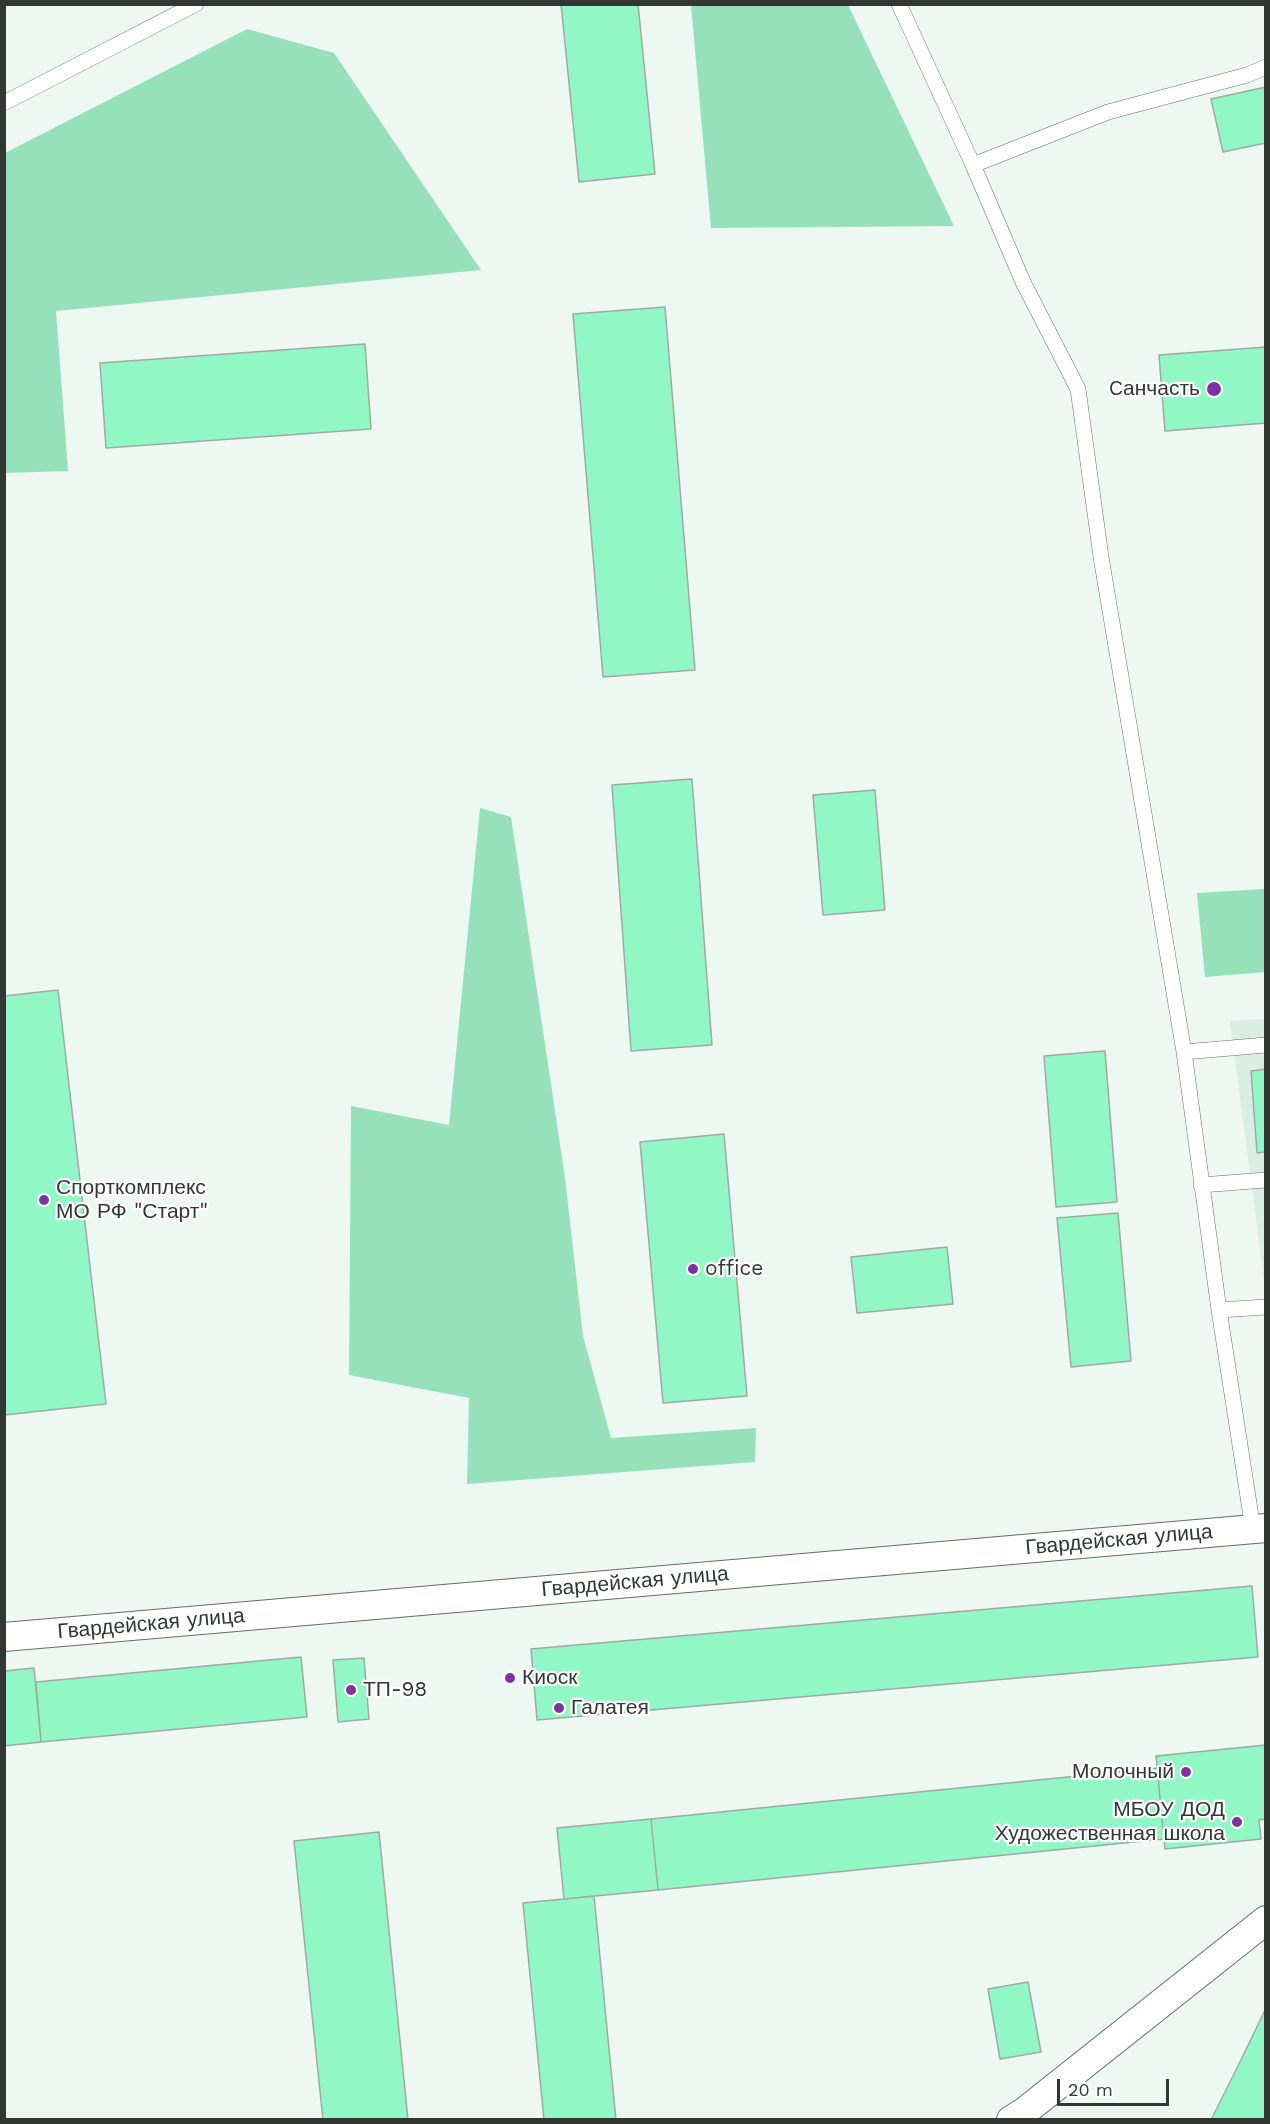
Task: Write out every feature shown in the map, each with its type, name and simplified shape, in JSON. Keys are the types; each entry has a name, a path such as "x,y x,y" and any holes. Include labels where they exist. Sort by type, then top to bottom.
{"street":[{"name":"Гвардейская улица","path":"4,1637 1259,1529"},
{"path":"1011,2120 1266,1920"}],"lane":[{"path":"4,102 196,4"},
{"path":"899,4 973,165 1023,282 1078,389 1101,557 1184,1052 1218,1310 1259,1529"},
{"path":"973,165 1108,111 1248,75 1266,67"},
{"path":"1184,1052 1266,1045"},
{"path":"1201,1185 1266,1180"},
{"path":"1218,1310 1266,1307"}],"shaded area":[{"path":"1265,1019 1265,1288 1230,1021"}],"green space":[{"path":"691,5 848,5 954,226 711,228"},
{"path":"247,29 334,53 481,270 56,311 68,471 5,473 5,153"},
{"path":"480,808 511,817 565,1178 583,1336 611,1438 756,1428 755,1462 467,1484 469,1398 349,1375 351,1106 449,1125"},
{"path":"1265,889 1265,972 1205,977 1197,893"}],"building":[{"path":"561,4 638,4 655,174 579,182"},
{"path":"1266,87 1266,143 1223,152 1211,99"},
{"path":"665,307 695,670 603,677 573,314"},
{"path":"365,344 371,429 106,448 100,363"},
{"name":"Cанчасть","path":"1266,347 1266,423 1165,431 1159,355"},
{"path":"692,779 712,1045 631,1051 612,785"},
{"path":"875,790 885,910 823,915 813,795"},
{"name":"Спорткомплекс МО РФ \"Старт\"","path":"58,990 106,1404 4,1415 4,996"},
{"path":"1105,1051 1117,1202 1056,1207 1044,1056"},
{"path":"1266,1069 1266,1152 1257,1153 1251,1071"},
{"name":"office","path":"724,1134 747,1396 663,1403 640,1142"},
{"path":"1118,1213 1131,1361 1071,1367 1057,1218"},
{"path":"947,1247 953,1304 857,1313 851,1257"},
{"path":"1252,1586 1258,1657 537,1720 531,1649"},
{"path":"301,1657 307,1717 41,1742 36,1682"},
{"name":"ТП-98","path":"364,1658 369,1719 338,1722 333,1660"},
{"path":"34,1668 41,1742 4,1746 4,1671"},
{"path":"1266,1745 1266,1819 1259,1820 1261,1839 1165,1849 1156,1756"},
{"path":"1157,1768 1164,1839 658,1890 651,1819"},
{"path":"651,1819 658,1890 564,1899 557,1828"},
{"path":"379,1832 408,2120 323,2120 294,1841"},
{"path":"594,1896 616,2120 544,2120 523,1903"},
{"path":"1028,1982 1041,2052 1000,2059 988,1989"},
{"path":"1266,2008 1266,2120 1211,2120 1238,2066"}],"place":[{"name":"Cанчасть","path":"1214,389"},
{"name":"Спорткомплекс МО РФ \"Старт\"","path":"44,1200"},
{"name":"office","path":"693,1269"},
{"name":"Киоск","path":"510,1678"},
{"name":"ТП-98","path":"351,1690"},
{"name":"Галатея","path":"559,1708"},
{"name":"Молочный","path":"1186,1772"},
{"name":"МБОУ ДОД Художественная школа","path":"1237,1822"}]}
